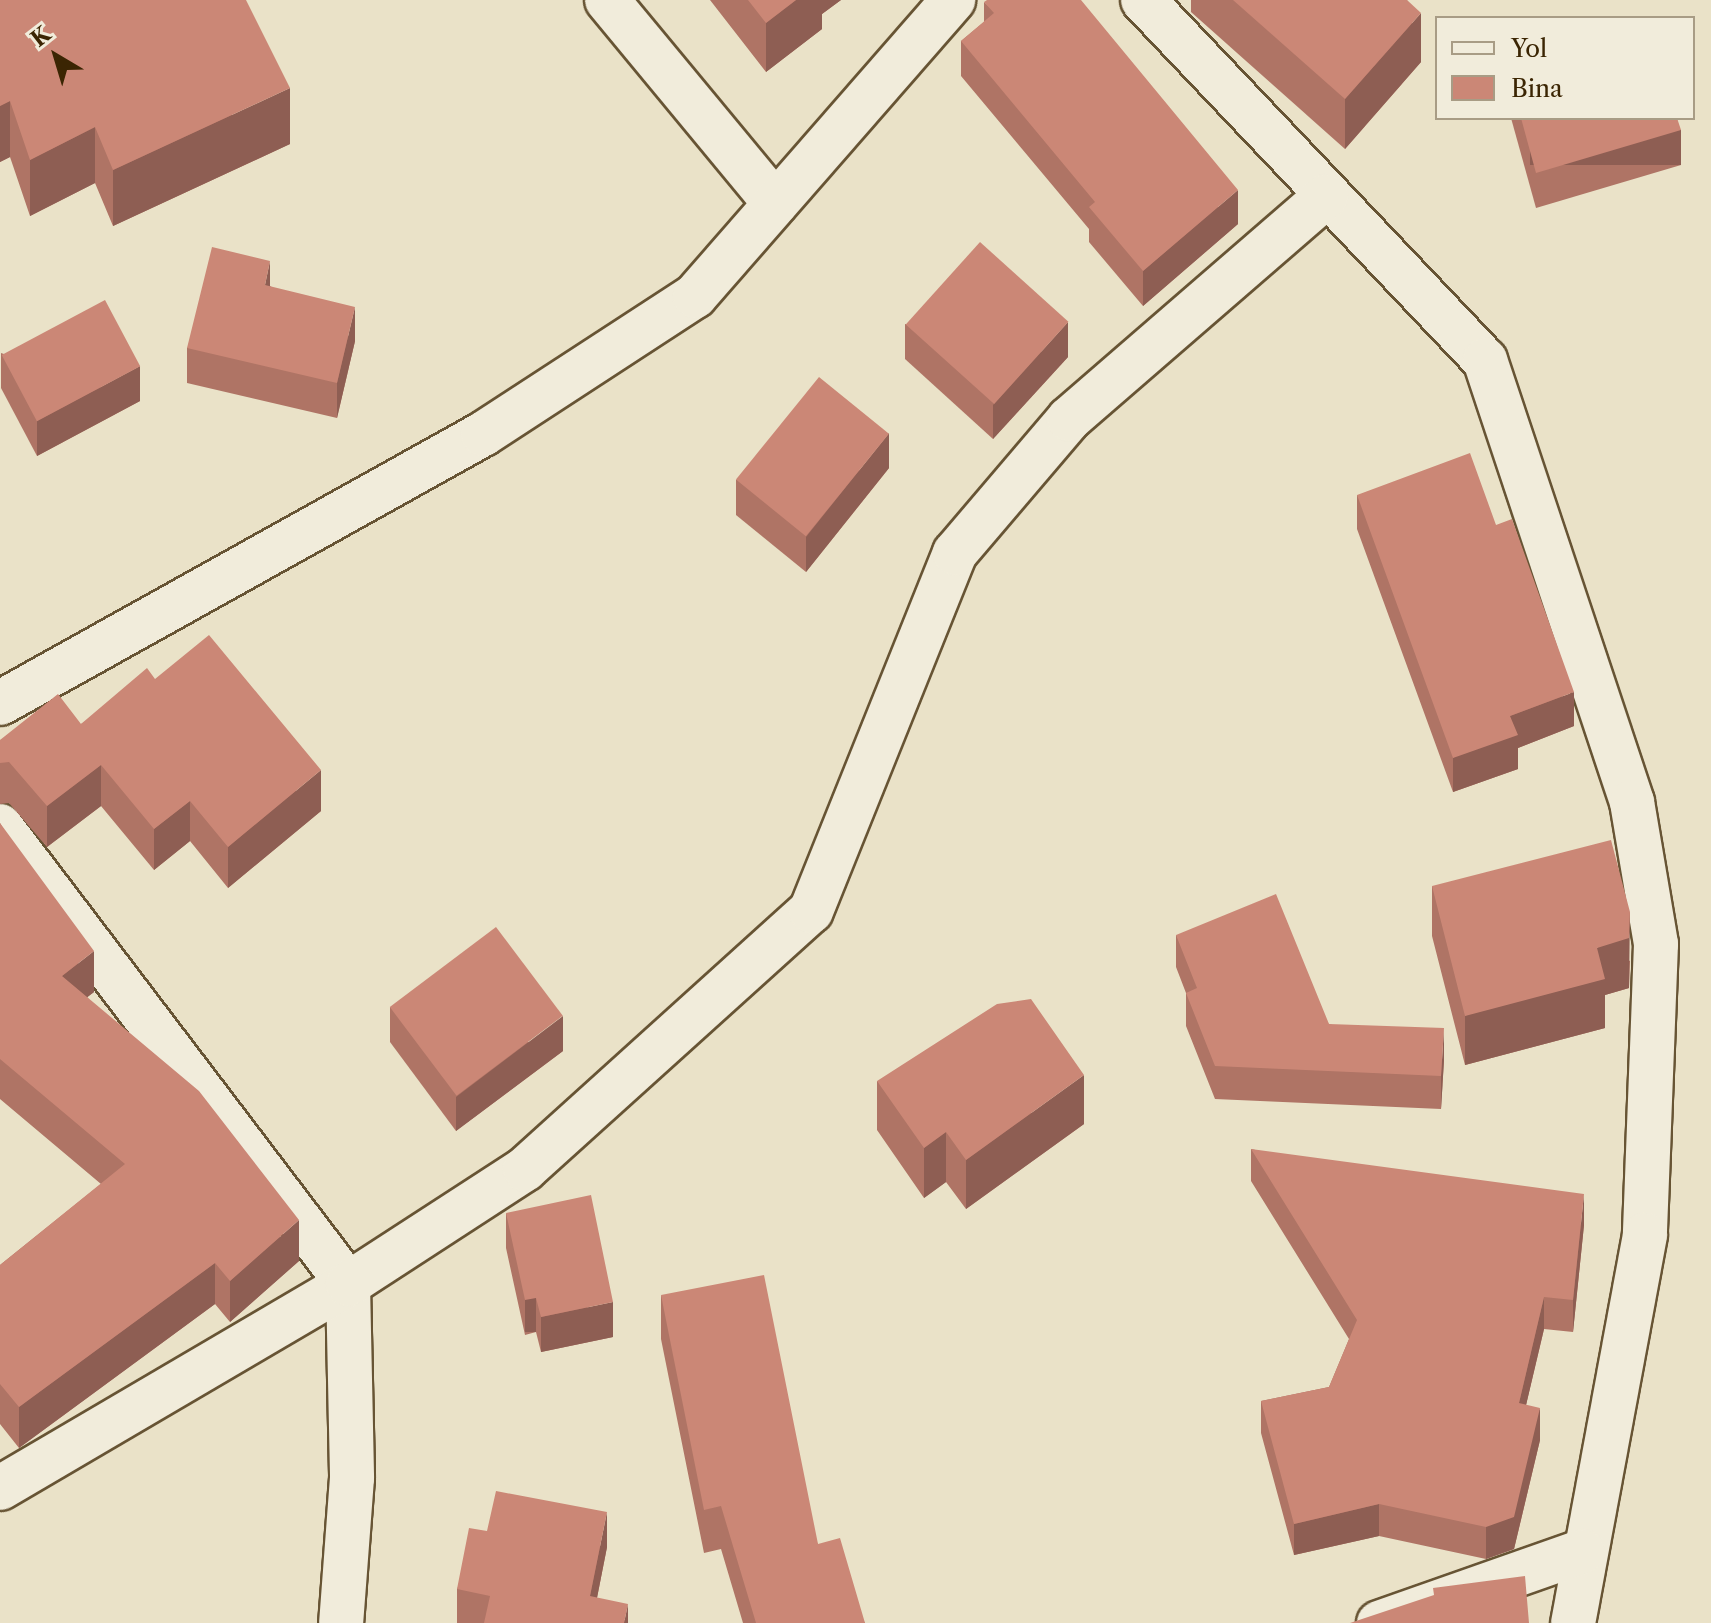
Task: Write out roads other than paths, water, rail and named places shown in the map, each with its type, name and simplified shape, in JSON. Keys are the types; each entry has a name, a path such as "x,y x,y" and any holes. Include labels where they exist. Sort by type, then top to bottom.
{"street":[{"path":"607,0 775,203"},
{"path":"0,703 483,434 695,296 953,0"},
{"path":"1144,0 1326,196 1485,360 1632,802 1656,944 1645,1235 1583,1551 1573,1623"},
{"path":"0,1488 348,1284 525,1169 811,911 955,553 1069,419 1326,196"},
{"path":"0,826 348,1284 352,1478 341,1623"},
{"path":"1379,1623 1583,1551"}]}
